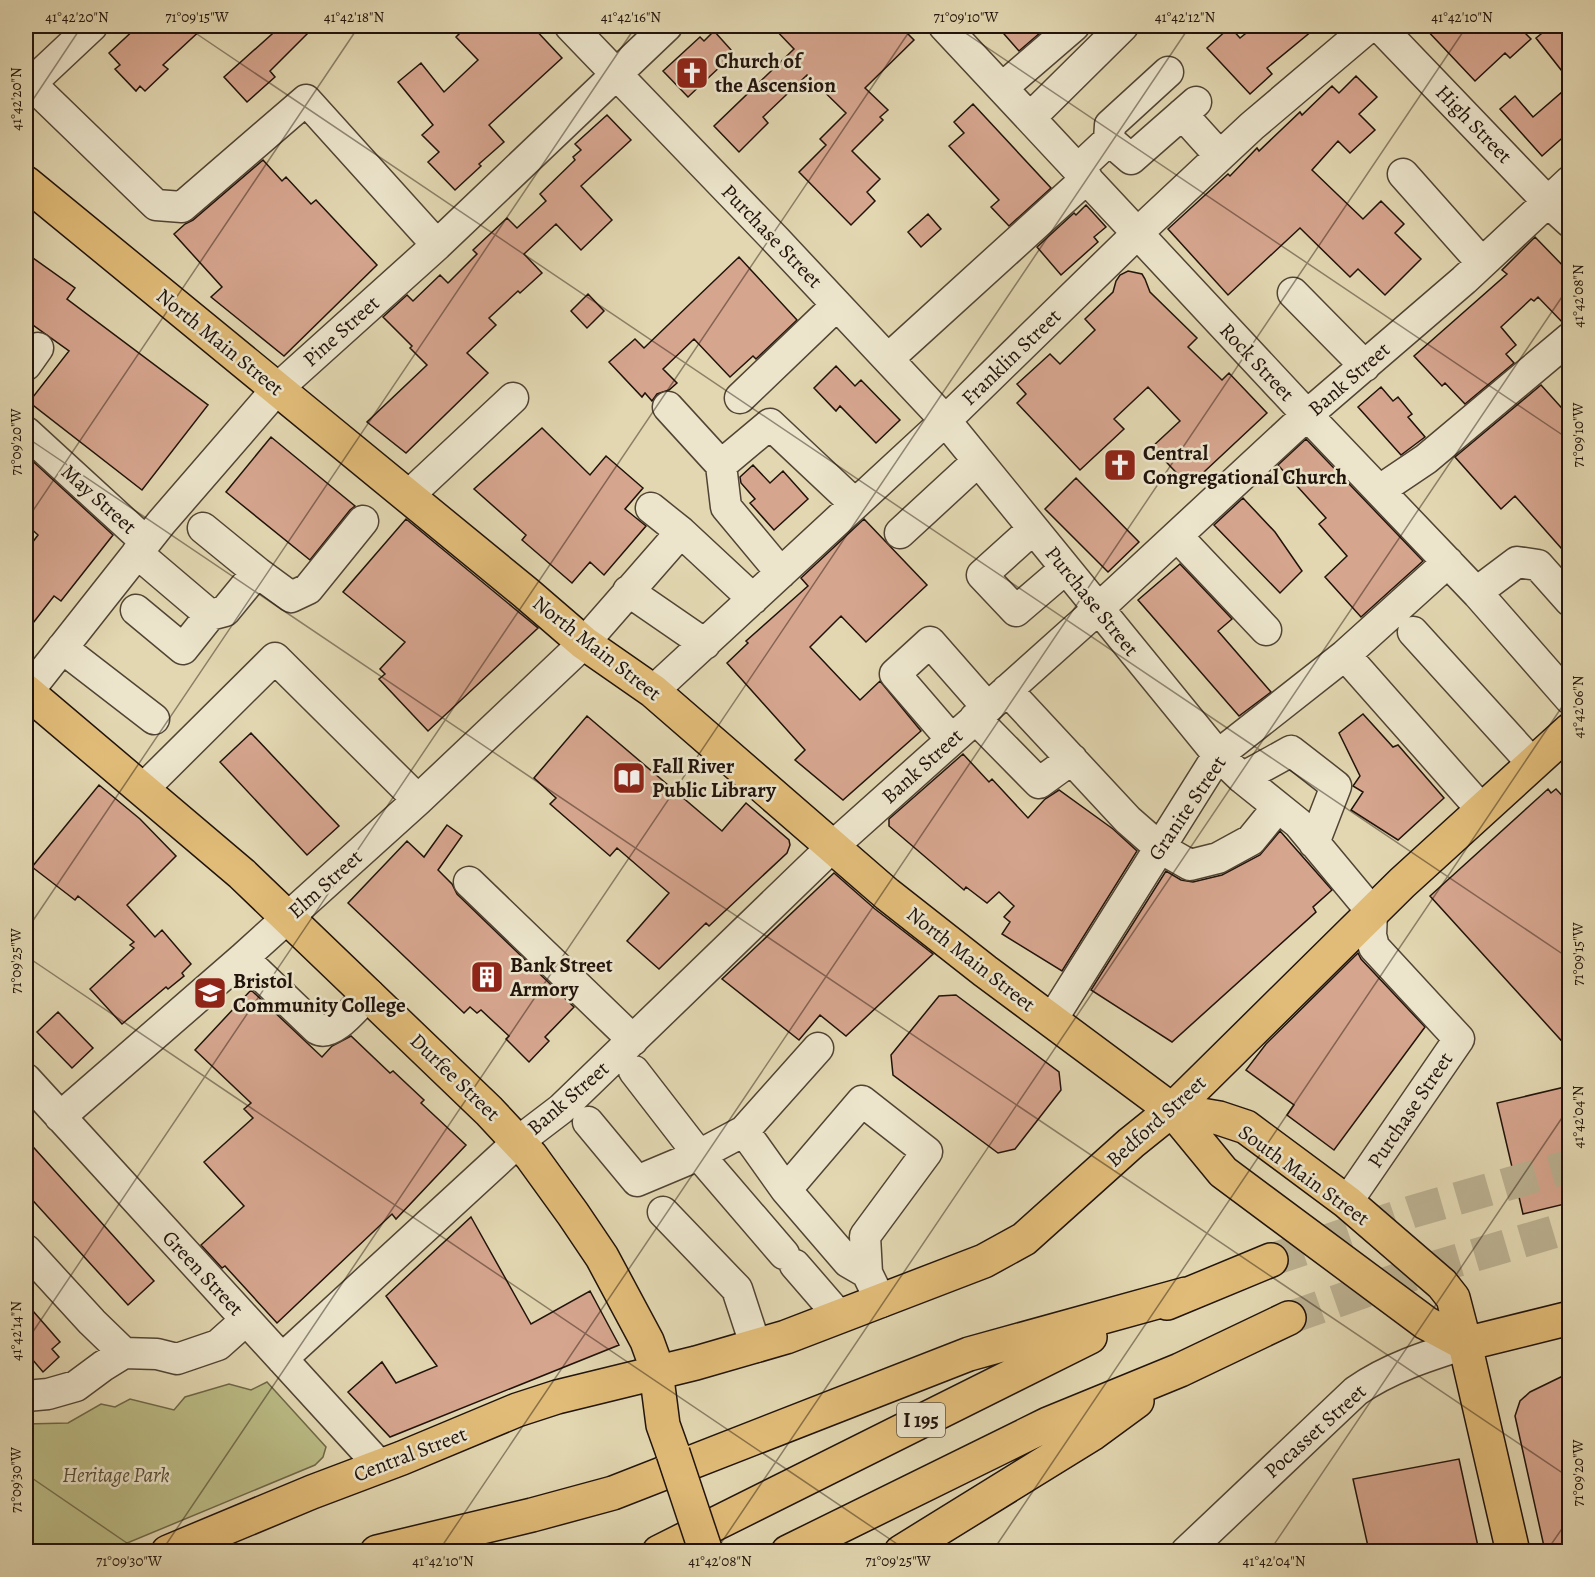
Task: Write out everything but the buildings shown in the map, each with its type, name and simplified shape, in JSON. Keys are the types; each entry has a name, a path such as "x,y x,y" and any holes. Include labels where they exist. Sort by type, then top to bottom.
{"main road":[{"name":"North Main Street","path":"26,183 584,643 653,691 896,901 1051,1021 1172,1110"},
{"name":"Durfee Street","path":"26,693 242,874 369,994 519,1142 552,1184 602,1257 647,1341 656,1373 661,1414 705,1551"},
{"name":"Bedford Street","path":"656,1373 756,1347 881,1302 970,1267 1011,1248 1172,1110 1372,912 1569,730"},
{"name":"South Main Street","path":"1172,1110 1220,1118 1246,1127 1347,1202 1442,1284 1453,1298 1513,1551"},
{"name":"South Main Street","path":"1172,1110 1223,1172 1426,1323 1465,1344"},
{"name":"I 195","path":"659,1551 1103,1330 1271,1260"},
{"path":"377,1551 542,1513 613,1493 657,1478 969,1354 1186,1294"},
{"path":"788,1551 1048,1424 1180,1370 1289,1318"},
{"path":"1465,1344 1569,1318"},
{"path":"901,1551 1092,1434 1180,1370"},
{"name":"Central Street","path":"168,1551 517,1410 557,1397 656,1373"}],"street":[{"path":"92,26 28,86 156,205 182,207 306,100 437,245"},
{"name":"Purchase Street","path":"570,26 945,421 1218,755 1277,808 1298,823 1372,912 1371,935 1374,946 1459,1039 1347,1202"},
{"name":"Pine Street","path":"26,693 142,547 277,389 437,245 667,26"},
{"name":"Rock Street","path":"944,26 1307,415 1477,592 1569,699"},
{"path":"1002,88 1074,26"},
{"path":"1030,118 1123,26"},
{"name":"Franklin Street","path":"653,691 945,421 1138,233 1252,126 1370,26"},
{"name":"High Street","path":"1379,26 1569,222"},
{"path":"888,359 1082,174 1109,140 1110,125 1168,72"},
{"path":"1109,140 1131,159 1189,108 1220,156"},
{"path":"1402,174 1482,263"},
{"name":"Bank Street","path":"282,1359 519,1142 561,1109 832,847 1098,609 1307,415 1482,263 1569,181"},
{"path":"1293,293 1365,366"},
{"path":"740,398 837,305"},
{"path":"1380,490 1426,459 1569,338"},
{"path":"408,496 513,398"},
{"path":"668,407 722,465 726,507 781,573"},
{"path":"722,465 770,424 855,504"},
{"name":"May Street","path":"26,432 210,615"},
{"path":"900,533 978,461"},
{"path":"651,507 753,599"},
{"path":"203,528 291,597 308,589 363,521"},
{"path":"1033,529 981,575 1016,611 1065,568"},
{"name":"Elm Street","path":"60,1117 243,958 418,800 584,643 681,532"},
{"path":"1177,536 1266,630"},
{"name":"Granite Street","path":"1051,1021 1218,755 1345,655 1448,562"},
{"path":"1477,592 1517,562 1538,565 1569,600"},
{"path":"136,610 183,649 210,615 225,611 257,572"},
{"path":"628,591 705,644"},
{"path":"1413,632 1532,764"},
{"path":"951,739 895,674 930,642 990,705 1039,783 1072,759"},
{"path":"62,648 154,719"},
{"path":"1345,655 1482,810"},
{"path":"142,790 275,658 418,800"},
{"path":"990,705 1072,759 1128,820 1160,848 1191,865 1218,858 1251,840 1277,808"},
{"path":"1242,778 1291,751 1336,786 1314,843"},
{"path":"469,882 633,1040"},
{"path":"243,958 317,1029 323,1032 330,1031 339,1024 369,994"},
{"path":"588,1122 637,1181 699,1155 744,1131 818,1048"},
{"path":"634,1071 699,1155 840,1317"},
{"name":"Green Street","path":"26,1079 380,1466"},
{"path":"786,1190 862,1101 927,1152 865,1236 867,1273 881,1302"},
{"path":"744,1131 786,1190 848,1262 867,1273"},
{"path":"663,1212 737,1289 756,1347"},
{"path":"26,1250 92,1322 124,1353"},
{"path":"26,1396 48,1394 76,1386 124,1353 157,1354 177,1359 218,1345 246,1320"},
{"name":"Pocasset Street","path":"1186,1551 1356,1391 1380,1376 1421,1358 1465,1344"}],"green space":[{"name":"Heritage Park","path":"267,1382 326,1447 323,1457 315,1465 108,1551 26,1551 26,1424 68,1423 101,1404 115,1407 130,1399 174,1410 185,1397 229,1384 251,1390"}],"tunnel":[{"path":"1271,1260 1411,1212 1570,1166"},
{"path":"1289,1318 1425,1270 1570,1227"}],"place":[{"name":"Church of the Ascension","path":"692,73"},
{"name":"Central Congregational Church","path":"1120,465"},
{"name":"Fall River Public Library","path":"629,778"},
{"name":"Bank Street Armory","path":"487,977"},
{"name":"Bristol Community College","path":"210,993"}]}
